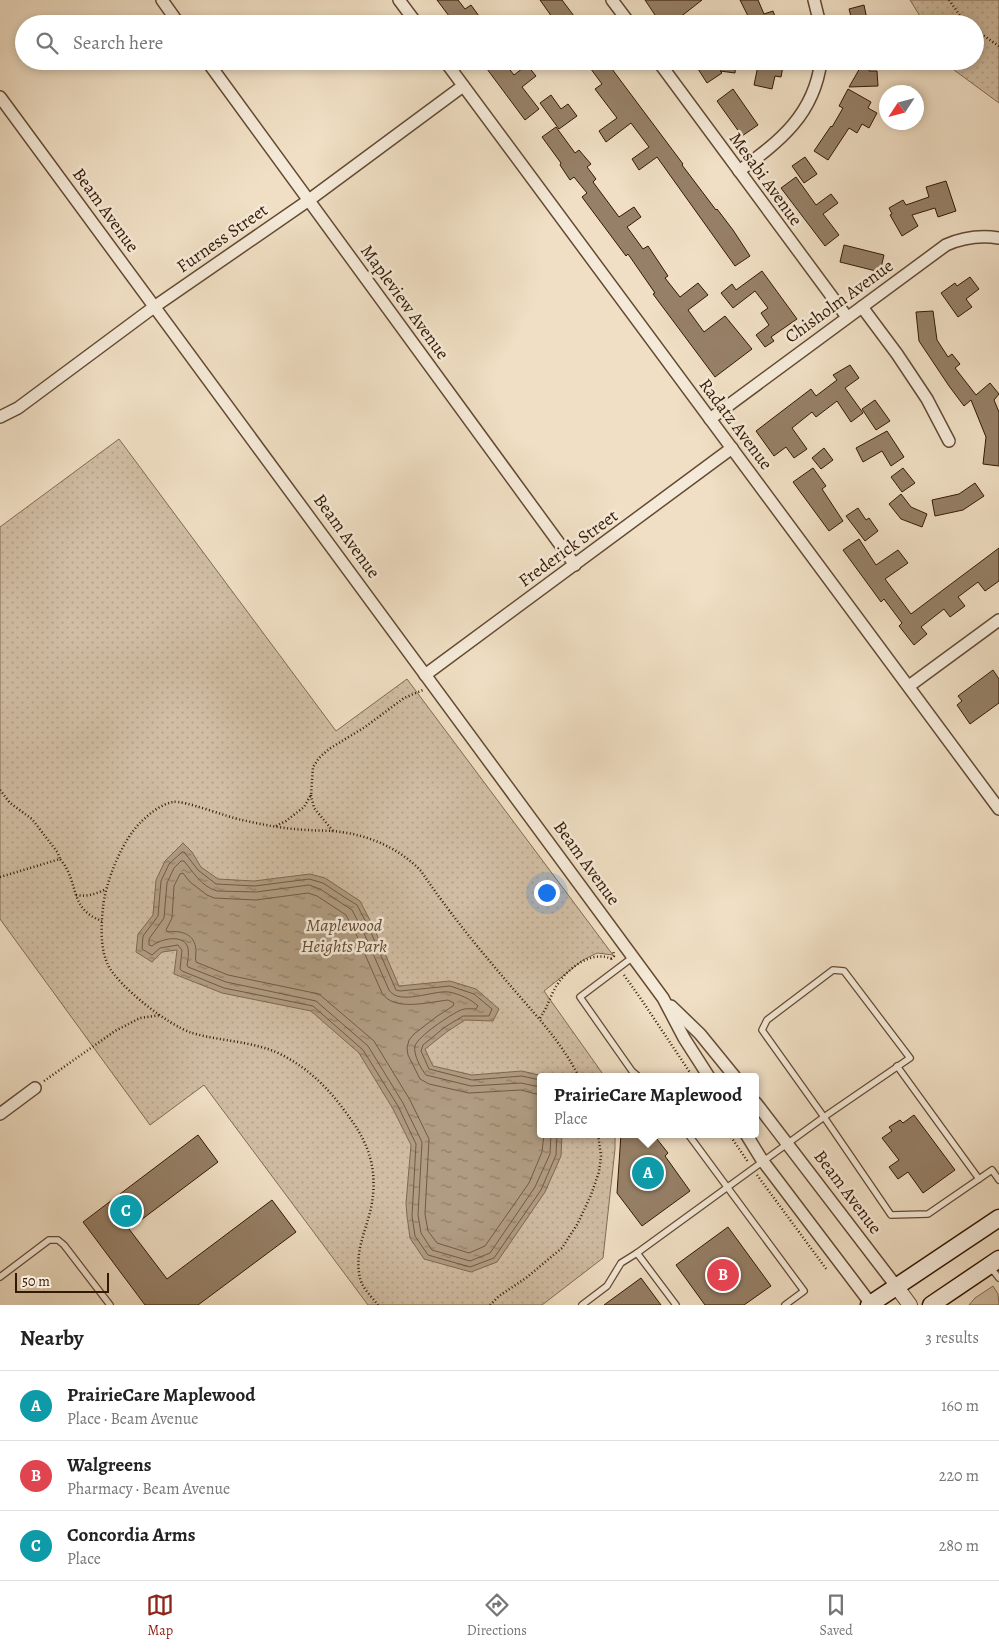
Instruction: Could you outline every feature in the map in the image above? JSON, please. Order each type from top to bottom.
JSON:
[{"type":"main road","points":[[871,1305],[896,1286],[999,1218]]},
{"type":"main road","points":[[931,1305],[996,1268]]},
{"type":"main road","points":[[955,1305],[996,1268]]},
{"type":"street","points":[[162,0],[173,15]]},
{"type":"street","points":[[399,0],[410,15]]},
{"type":"street","points":[[612,0],[623,15]]},
{"type":"street","points":[[814,0],[818,15]]},
{"type":"street","name":"Mapleview Avenue","points":[[214,70],[575,565]]},
{"type":"street","name":"Radatz Avenue","points":[[451,70],[999,809]]},
{"type":"street","name":"Mesabi Avenue","points":[[665,70],[847,317]]},
{"type":"street","points":[[739,171],[771,147],[797,122],[814,90],[819,70]]},
{"type":"street","name":"Furness Street","points":[[1,415],[18,408],[154,307],[309,200],[463,86]]},
{"type":"street","name":"Beam Avenue","points":[[0,98],[663,998],[706,1073]]},
{"type":"street","name":"Chisholm Avenue","points":[[710,419],[946,245],[973,237],[999,238]]},
{"type":"street","points":[[862,307],[927,399],[949,441]]},
{"type":"street","name":"Frederick Street","points":[[425,675],[732,448]]},
{"type":"street","points":[[909,686],[999,620]]},
{"type":"street","name":"Beam Avenue","points":[[663,998],[700,1034],[732,1073]]},
{"type":"street","points":[[0,1114],[36,1088]]},
{"type":"street","name":"Beam Avenue","points":[[759,1107],[910,1305]]},
{"type":"street","points":[[748,1138],[762,1160],[871,1305]]},
{"type":"lane","points":[[633,957],[580,996],[634,1073]]},
{"type":"lane","points":[[582,1305],[607,1286],[621,1263],[762,1160],[787,1144],[824,1117],[910,1058],[844,971],[833,970],[767,1020],[762,1030],[824,1117],[891,1215],[928,1214],[992,1170],[999,1180]]},
{"type":"lane","points":[[897,1066],[979,1179]]},
{"type":"lane","points":[[691,1138],[804,1291],[785,1305]]},
{"type":"lane","points":[[0,1276],[49,1240],[58,1240],[64,1245],[110,1305]]},
{"type":"lane","points":[[637,1252],[676,1305]]},
{"type":"path","points":[[949,0],[960,15]]},
{"type":"path","points":[[984,36],[999,46]]},
{"type":"path","points":[[333,831],[314,808],[312,795],[313,767],[319,758],[404,698],[434,686]]},
{"type":"path","points":[[0,790],[10,803],[32,819],[58,853],[68,871],[78,903],[87,913],[102,921]]},
{"type":"path","points":[[275,827],[304,807],[312,795]]},
{"type":"path","points":[[378,1305],[363,1285],[358,1263],[362,1233],[371,1208],[372,1167],[369,1150],[344,1110],[324,1085],[292,1060],[263,1048],[182,1029],[161,1015],[120,982],[113,974],[107,962],[103,946],[102,921],[104,897],[128,837],[139,824],[164,804],[175,801],[232,818],[275,827],[333,831],[361,836],[394,850],[412,862],[476,945],[540,1018],[568,1055],[577,1073]]},
{"type":"path","points":[[0,877],[60,859]]},
{"type":"path","points":[[76,895],[93,895],[107,888]]},
{"type":"path","points":[[540,1018],[562,978],[589,958],[603,955],[611,959],[642,999],[690,1073]]},
{"type":"path","points":[[36,1088],[115,1031],[140,1018],[161,1015]]},
{"type":"path","points":[[490,1305],[562,1248],[585,1209],[596,1180],[601,1156],[599,1138]]},
{"type":"path","points":[[732,1138],[827,1270]]},
{"type":"green space","points":[[910,0],[999,0],[999,103],[954,70],[984,70],[984,15],[919,15]]},
{"type":"green space","name":"Maplewood Heights Park","points":[[119,439],[336,731],[407,679],[613,955],[597,953],[583,960],[544,991],[602,1073],[537,1073],[537,1138],[615,1138],[615,1149],[603,1258],[542,1305],[368,1305],[204,1085],[150,1125],[0,919],[0,527]]},
{"type":"green space","points":[[993,1286],[998,1294],[999,1305],[969,1305],[975,1298]]},
{"type":"water","points":[[183,843],[192,852],[201,867],[218,879],[254,881],[310,874],[325,878],[360,901],[399,986],[450,981],[476,989],[499,1009],[493,1021],[465,1020],[425,1049],[433,1066],[472,1075],[522,1071],[537,1075],[537,1138],[562,1138],[561,1156],[545,1192],[497,1262],[471,1272],[424,1259],[410,1238],[407,1216],[406,1203],[411,1145],[393,1109],[359,1053],[311,1011],[222,993],[174,974],[177,950],[162,952],[152,962],[136,952],[138,934],[153,915],[156,880],[165,861]]},
{"type":"building","points":[[437,0],[458,0],[465,9],[471,5],[478,15],[448,15]]},
{"type":"building","points":[[540,0],[562,0],[573,15],[551,15]]},
{"type":"building","points":[[645,0],[702,0],[683,15],[655,15]]},
{"type":"building","points":[[740,0],[758,0],[764,14],[773,11],[775,15],[748,15]]},
{"type":"building","points":[[864,5],[866,15],[851,15],[849,9]]},
{"type":"building","points":[[488,70],[510,70],[514,75],[520,70],[531,70],[536,76],[522,87],[539,109],[525,120]]},
{"type":"building","points":[[592,70],[613,70],[682,165],[733,230],[750,256],[735,266],[657,157],[639,170],[632,159],[649,147],[631,123],[606,142],[599,131],[617,118],[595,89],[602,84]]},
{"type":"building","points":[[699,70],[735,70],[735,73],[720,71],[722,73],[707,83]]},
{"type":"building","points":[[757,70],[782,70],[781,77],[775,76],[772,89],[754,85]]},
{"type":"building","points":[[859,70],[877,71],[878,86],[849,87]]},
{"type":"building","points":[[733,89],[758,125],[742,136],[717,101]]},
{"type":"building","points":[[848,89],[871,102],[868,108],[877,113],[869,128],[862,124],[857,133],[849,128],[828,160],[814,151],[832,127],[843,108],[839,106]]},
{"type":"building","points":[[551,95],[561,109],[568,104],[577,116],[559,129],[540,103]]},
{"type":"building","points":[[556,127],[575,153],[579,150],[591,164],[587,167],[596,179],[593,182],[619,217],[634,207],[641,217],[627,227],[643,249],[648,246],[668,276],[665,278],[680,297],[698,283],[708,295],[688,310],[704,332],[725,316],[752,349],[715,377],[653,294],[655,293],[628,254],[626,256],[582,197],[587,193],[574,177],[570,180],[560,165],[561,163],[542,137]]},
{"type":"building","points":[[805,157],[817,174],[804,183],[792,166]]},
{"type":"building","points":[[796,177],[816,205],[831,194],[838,203],[823,214],[839,235],[825,246],[781,188]]},
{"type":"building","points":[[946,181],[956,211],[938,217],[935,208],[912,215],[918,226],[902,236],[890,215],[892,214],[889,208],[903,200],[906,205],[929,197],[926,187]]},
{"type":"building","points":[[844,245],[884,255],[880,272],[840,262]]},
{"type":"building","points":[[762,271],[797,319],[771,337],[774,341],[765,347],[756,335],[769,325],[761,313],[768,308],[755,291],[733,308],[721,293],[732,284],[736,290]]},
{"type":"building","points":[[970,277],[979,289],[966,299],[972,307],[958,317],[941,293],[955,283],[957,286]]},
{"type":"building","points":[[933,311],[937,340],[948,357],[952,354],[960,364],[955,368],[976,395],[990,383],[999,394],[994,400],[999,412],[999,466],[983,464],[986,437],[971,400],[964,406],[919,341],[916,312]]},
{"type":"building","points":[[850,365],[859,378],[845,388],[863,413],[851,422],[837,401],[816,417],[812,412],[792,428],[807,449],[794,458],[786,447],[774,456],[756,431],[811,389],[816,396],[837,380],[833,375]]},
{"type":"building","points":[[875,400],[890,421],[876,430],[862,409]]},
{"type":"building","points":[[887,431],[904,457],[891,466],[882,451],[863,462],[856,448]]},
{"type":"building","points":[[824,448],[833,460],[821,469],[812,458]]},
{"type":"building","points":[[813,468],[826,486],[822,489],[843,521],[829,531],[793,482]]},
{"type":"building","points":[[903,468],[915,483],[902,492],[891,477]]},
{"type":"building","points":[[975,483],[984,496],[963,510],[935,516],[932,500],[959,494]]},
{"type":"building","points":[[901,494],[911,507],[927,514],[922,527],[901,519],[889,504]]},
{"type":"building","points":[[858,508],[866,520],[869,518],[878,531],[865,541],[846,516]]},
{"type":"building","points":[[859,539],[876,565],[898,550],[908,563],[885,579],[911,614],[999,548],[999,581],[985,591],[978,582],[958,597],[965,606],[950,617],[944,609],[921,627],[927,634],[914,645],[899,626],[902,623],[884,599],[881,602],[843,550]]},
{"type":"building","points":[[993,670],[999,679],[999,703],[970,724],[957,705],[962,701],[958,696]]},
{"type":"building","points":[[914,1115],[955,1170],[923,1193],[908,1172],[898,1179],[889,1167],[899,1160],[882,1138],[892,1131],[889,1127],[900,1120],[903,1123]]},
{"type":"building","points":[[198,1135],[218,1162],[129,1229],[167,1279],[272,1200],[296,1232],[198,1305],[145,1305],[83,1222]]},
{"type":"building","points":[[621,1138],[656,1138],[668,1153],[665,1156],[690,1191],[642,1226],[617,1193]]},
{"type":"building","points":[[728,1227],[771,1286],[744,1305],[705,1305],[676,1265]]},
{"type":"building","points":[[641,1278],[661,1305],[604,1305]]},
{"type":"place","name":"PrairieCare Maplewood","points":[[648,1173]]},
{"type":"place","name":"Concordia Arms","points":[[126,1211]]},
{"type":"place","name":"Walgreens","points":[[723,1275]]}]
